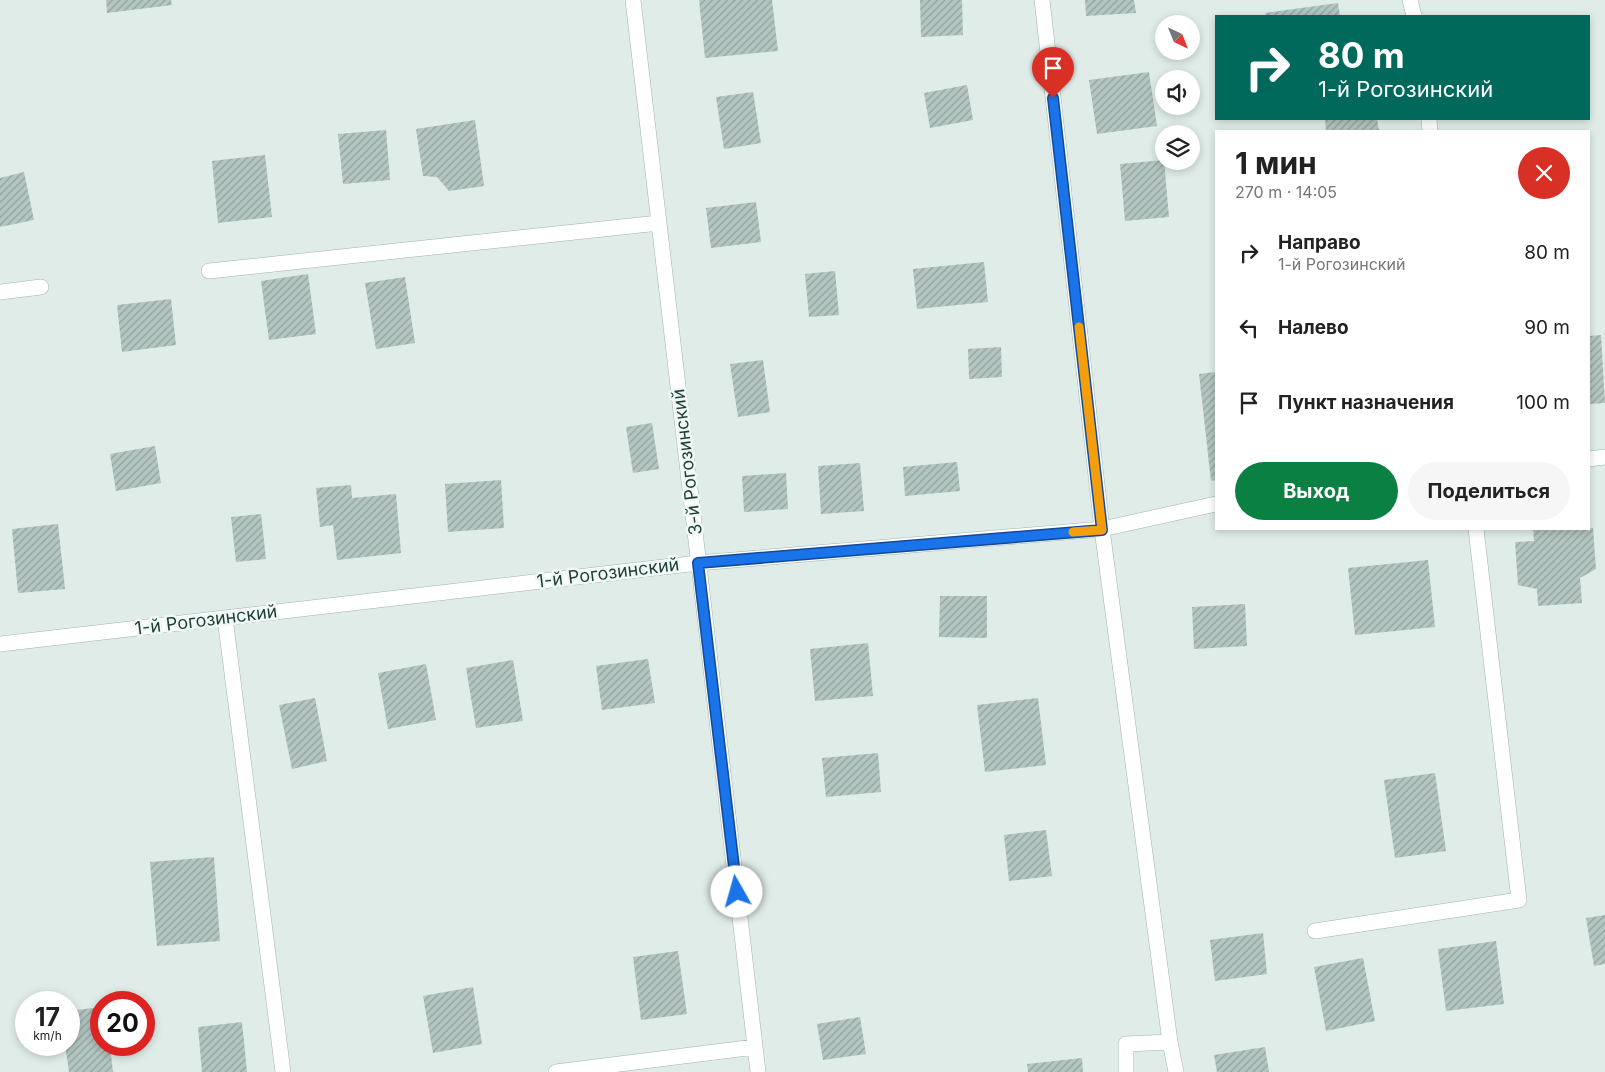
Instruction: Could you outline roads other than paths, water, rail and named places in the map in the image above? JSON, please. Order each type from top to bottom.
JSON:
[{"type":"street","name":"3-й Рогозинский","points":[[633,0],[758,1072]]},
{"type":"street","points":[[1042,0],[1102,530],[1170,1042],[1176,1071]]},
{"type":"street","points":[[1410,0],[1414,15]]},
{"type":"street","points":[[209,271],[659,223]]},
{"type":"street","points":[[0,292],[41,287]]},
{"type":"street","points":[[1590,458],[1605,457]]},
{"type":"street","name":"1-й Рогозинский","points":[[0,644],[698,563],[1102,530],[1215,504]]},
{"type":"street","points":[[1315,931],[1519,900],[1476,530]]},
{"type":"street","points":[[225,618],[283,1072]]},
{"type":"street","points":[[1126,1072],[1126,1044],[1170,1042]]},
{"type":"street","points":[[556,1072],[754,1047]]}]
